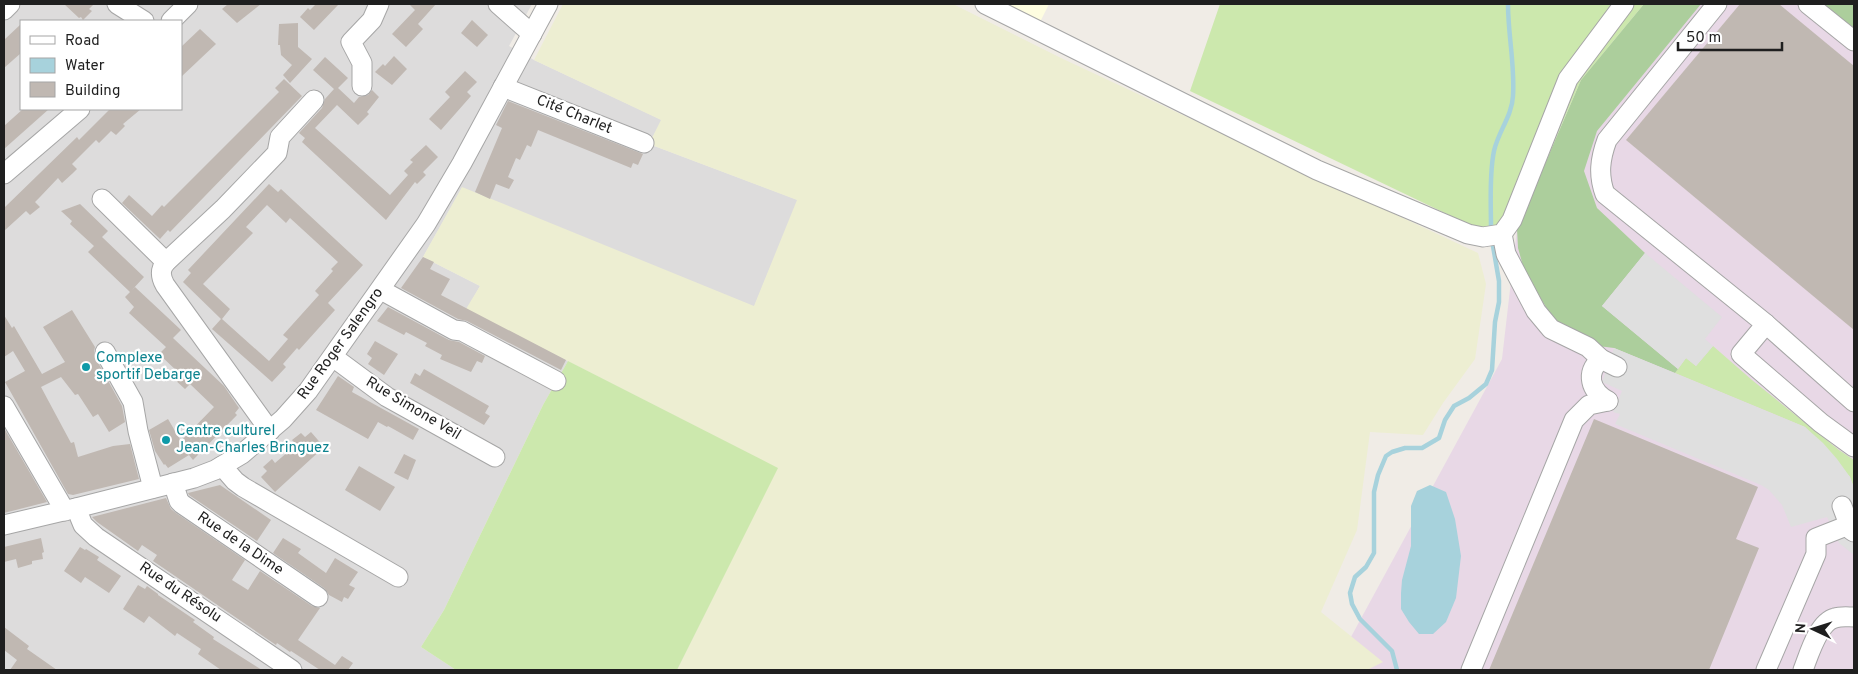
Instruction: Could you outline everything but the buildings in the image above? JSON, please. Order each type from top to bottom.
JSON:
[{"type":"street","points":[[4,10],[10,4]]},
{"type":"street","points":[[117,4],[142,20]]},
{"type":"street","points":[[172,20],[188,4]]},
{"type":"street","points":[[362,86],[362,63],[351,42],[374,16],[378,4]]},
{"type":"street","points":[[498,4],[532,34]]},
{"type":"street","name":"Rue Roger Salengro","points":[[4,526],[200,476],[242,454],[270,431],[302,400],[426,224],[548,4]]},
{"type":"street","points":[[985,4],[1316,170],[1468,234],[1494,236],[1512,220],[1568,79],[1624,4]]},
{"type":"street","points":[[1717,4],[1607,140],[1602,156],[1600,180],[1605,194],[1766,324],[1854,402]]},
{"type":"street","points":[[1808,4],[1854,42]]},
{"type":"street","name":"Cité Charlet","points":[[503,87],[644,143]]},
{"type":"street","points":[[270,431],[165,284],[161,272],[166,262],[224,209],[276,153],[280,137],[314,100]]},
{"type":"street","points":[[4,174],[79,110]]},
{"type":"street","points":[[102,199],[166,262]]},
{"type":"street","points":[[1471,670],[1574,420],[1589,404],[1608,401],[1598,396],[1591,381],[1595,365],[1609,363],[1588,347],[1551,329],[1536,311],[1506,254],[1494,236]]},
{"type":"street","points":[[381,290],[454,330],[462,331],[556,381]]},
{"type":"street","points":[[1766,324],[1741,354],[1820,423],[1854,448]]},
{"type":"street","points":[[105,352],[133,402],[138,431],[153,488]]},
{"type":"street","name":"Rue Simone Veil","points":[[333,356],[387,397],[494,457]]},
{"type":"street","name":"Rue du Résolu","points":[[4,406],[70,510],[82,525],[96,537],[292,670]]},
{"type":"street","points":[[222,466],[244,487],[398,577]]},
{"type":"street","name":"Rue de la Dime","points":[[173,483],[179,501],[182,504],[318,597]]},
{"type":"street","points":[[1766,670],[1816,554],[1816,538],[1853,527],[1842,506]]},
{"type":"street","points":[[1803,670],[1822,626],[1836,617],[1854,618]]},
{"type":"shaded area","points":[[4,4],[532,4],[509,46],[534,60],[662,120],[649,144],[798,200],[754,307],[462,188],[423,257],[480,286],[467,309],[568,361],[543,405],[444,610],[421,647],[456,670],[4,670]]},
{"type":"shaded area","points":[[563,4],[953,4],[1061,58],[1478,253],[1486,284],[1475,359],[1443,403],[1423,435],[1370,432],[1357,530],[1321,612],[1383,662],[1367,670],[677,670],[777,468],[466,309],[480,286],[423,257],[462,187],[754,306],[797,200],[649,144],[661,120],[534,60]]},
{"type":"shaded area","points":[[1004,4],[1049,4],[1040,22]]},
{"type":"shaded area","points":[[1644,4],[1854,4],[1854,670],[1333,670],[1502,359],[1517,229]]},
{"type":"shaded area","points":[[1645,253],[1722,317],[1705,339],[1713,346],[1696,366],[1686,358],[1678,369],[1602,306]]},
{"type":"shaded area","points":[[1614,348],[1805,427],[1823,443],[1850,477],[1854,488],[1854,555],[1839,543],[1827,517],[1791,527],[1782,505],[1769,490],[1761,485],[1615,424],[1620,414],[1613,412],[1622,391],[1602,382]]},
{"type":"green space","points":[[1220,4],[1644,4],[1581,80],[1517,228],[1476,228],[1190,91]]},
{"type":"green space","points":[[1644,4],[1701,4],[1597,131],[1584,171],[1597,208],[1645,253],[1602,306],[1678,369],[1675,373],[1614,348],[1598,346],[1557,325],[1525,273],[1518,248],[1517,229],[1581,80]]},
{"type":"green space","points":[[1822,4],[1854,4],[1854,28]]},
{"type":"green space","points":[[1713,346],[1752,380],[1854,460],[1854,488],[1850,477],[1805,427],[1675,373],[1686,358],[1696,366]]},
{"type":"green space","points":[[568,361],[778,468],[677,670],[456,670],[421,647],[444,610],[543,405]]},
{"type":"water","points":[[1430,485],[1446,492],[1455,519],[1461,556],[1456,598],[1446,622],[1433,634],[1419,634],[1401,609],[1401,593],[1402,580],[1411,546],[1411,506],[1417,491]]},
{"type":"waterway","points":[[1491,228],[1492,160],[1496,144],[1510,110],[1513,96],[1508,4]]},
{"type":"waterway","points":[[1397,670],[1392,651],[1360,619],[1352,604],[1350,593],[1355,577],[1366,567],[1374,553],[1374,492],[1378,475],[1386,456],[1405,448],[1422,448],[1439,438],[1445,420],[1454,406],[1469,398],[1486,384],[1492,370],[1495,322],[1499,302],[1499,281],[1493,246]]},
{"type":"place","name":"Complexe sportif Debarge","points":[[86,367]]},
{"type":"place","name":"Centre culturel Jean-Charles Bringuez","points":[[166,440]]}]
